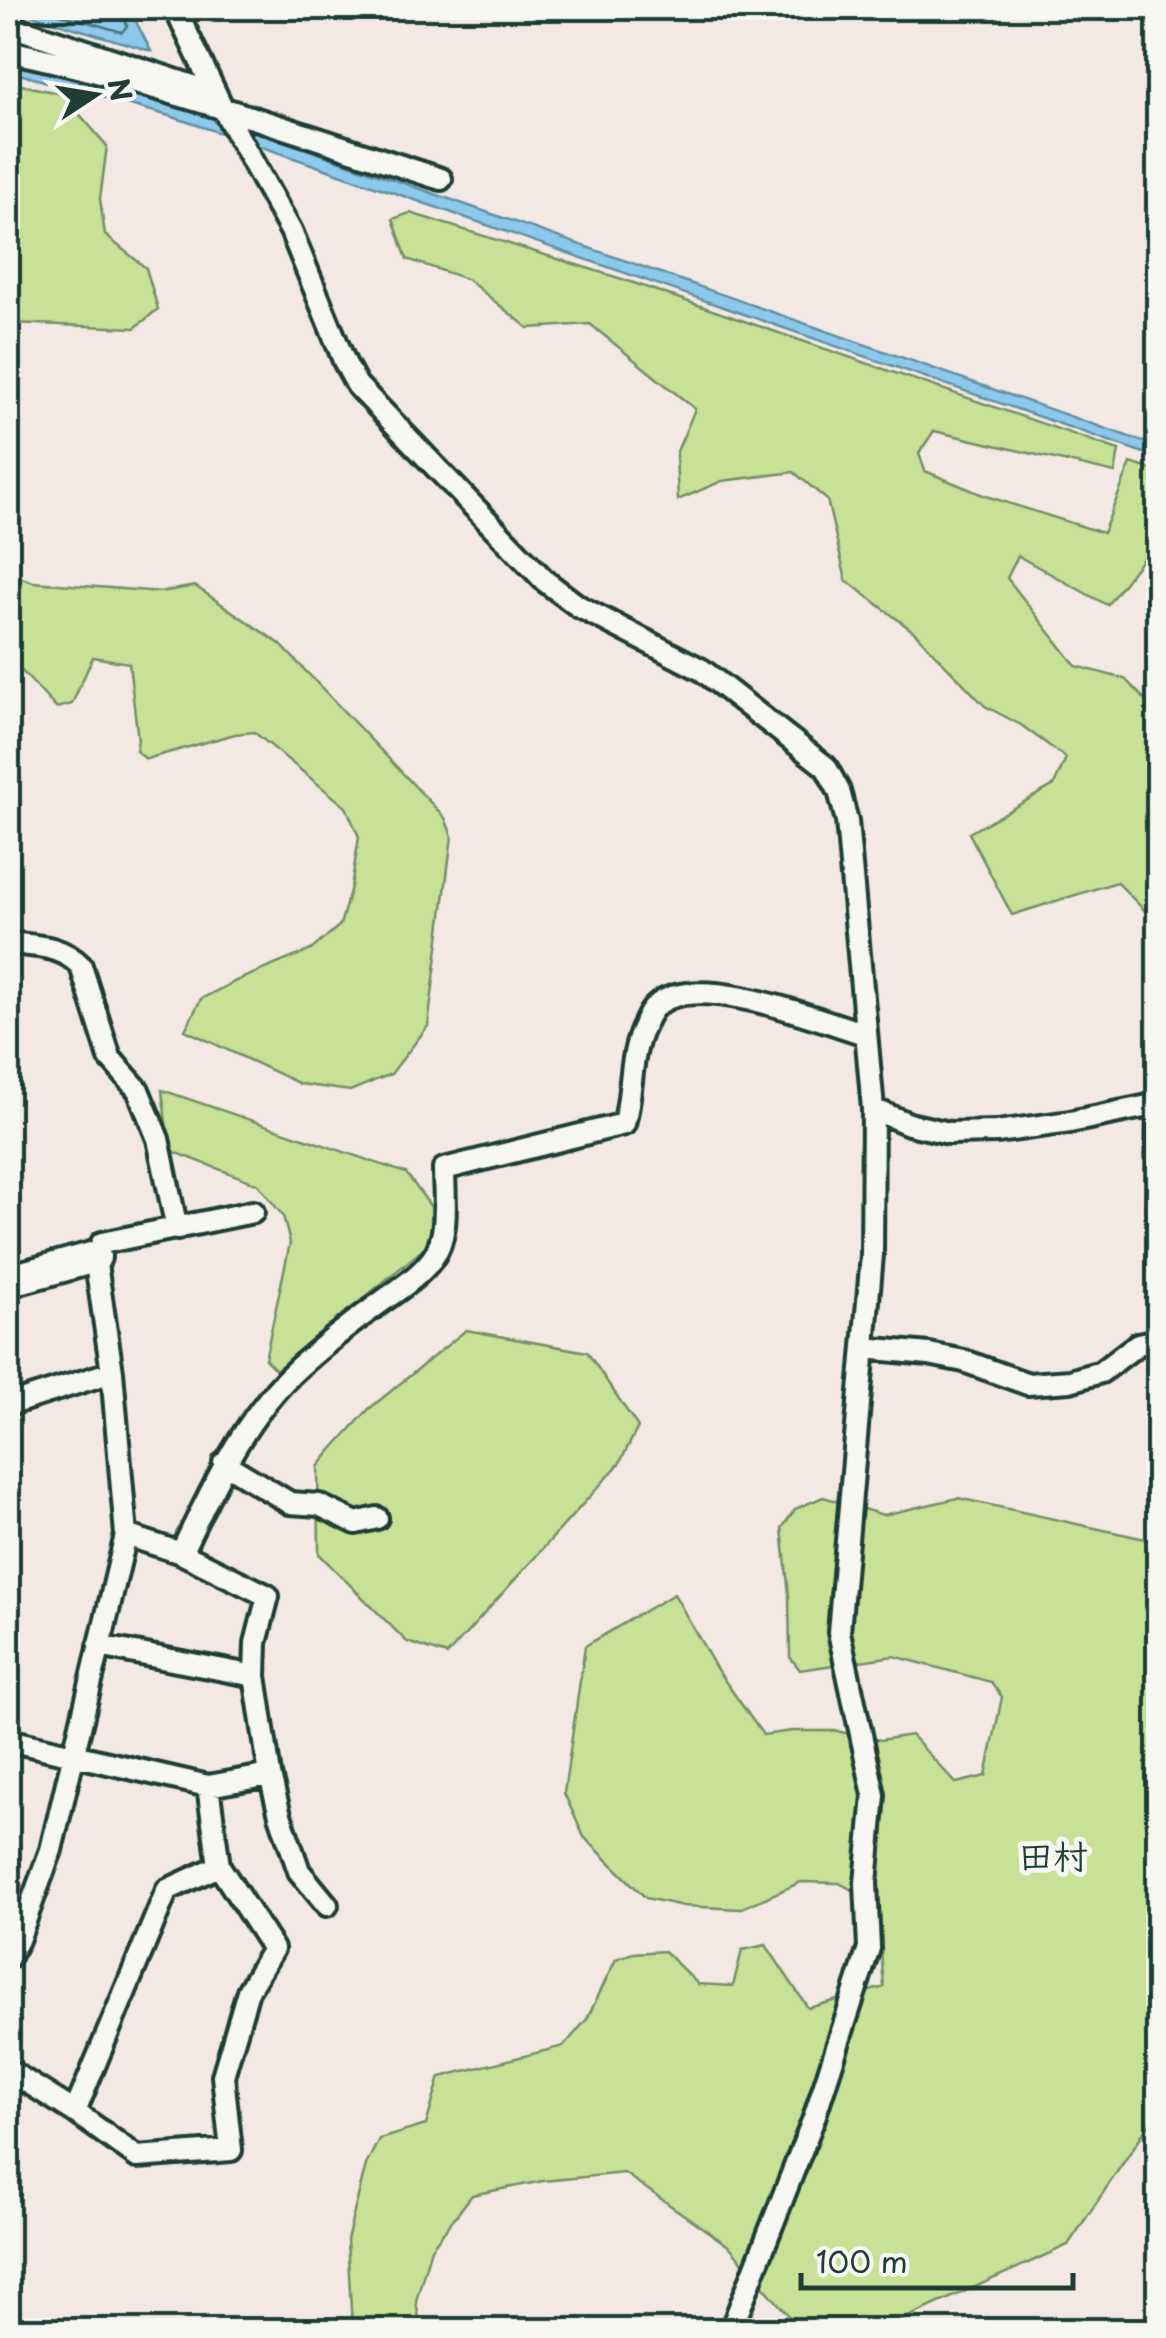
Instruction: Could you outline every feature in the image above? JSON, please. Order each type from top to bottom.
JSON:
[{"type":"street","points":[[175,8],[223,108],[291,231],[357,384],[545,581],[578,606],[702,670],[826,767],[839,791],[847,821],[873,1109],[872,1255],[839,1632],[874,1794],[866,1884],[869,1948],[814,2118],[731,2330]]},
{"type":"street","points":[[8,25],[223,108]]},
{"type":"street","points":[[8,50],[223,108],[441,179]]},
{"type":"street","points":[[8,943],[57,949],[71,955],[81,966],[110,1058],[138,1090],[158,1140],[177,1228]]},
{"type":"street","points":[[181,1553],[224,1464],[296,1369],[434,1258],[442,1240],[444,1169],[624,1124],[634,1054],[654,1007],[674,996],[701,992],[734,995],[865,1034]]},
{"type":"street","points":[[873,1109],[949,1134],[1015,1130],[1158,1104],[1158,1223]]},
{"type":"street","points":[[8,1958],[51,1850],[126,1535],[112,1372],[95,1257],[102,1244],[254,1212]]},
{"type":"street","points":[[8,1281],[95,1257]]},
{"type":"street","points":[[864,1348],[964,1361],[1028,1384],[1070,1381],[1101,1372],[1138,1344],[1158,1340]]},
{"type":"street","points":[[8,1405],[112,1372]]},
{"type":"street","points":[[224,1464],[290,1503],[319,1505],[356,1523],[378,1518]]},
{"type":"street","points":[[126,1535],[181,1553],[268,1596],[256,1643],[255,1676],[270,1775],[299,1871],[327,1905]]},
{"type":"street","points":[[99,1646],[255,1676]]},
{"type":"street","points":[[8,1740],[208,1786],[270,1775]]},
{"type":"street","points":[[8,2070],[137,2156],[232,2150],[222,2076],[248,1991],[273,1949],[219,1866],[208,1786]]},
{"type":"street","points":[[75,2112],[167,1890],[219,1866]]},
{"type":"green space","points":[[8,82],[62,94],[107,146],[100,199],[105,235],[146,268],[158,309],[135,328],[8,320]]},
{"type":"green space","points":[[410,213],[622,279],[1119,450],[1115,473],[934,431],[919,453],[925,471],[983,495],[1103,533],[1131,463],[1158,472],[1155,543],[1107,605],[1018,556],[1007,578],[1076,666],[1125,679],[1158,713],[1158,908],[1146,912],[1117,882],[1012,915],[969,833],[1054,785],[1066,758],[1021,725],[985,706],[914,632],[846,580],[827,500],[794,472],[722,481],[678,500],[676,454],[695,409],[590,324],[528,328],[467,279],[407,259],[393,219]]},
{"type":"green space","points":[[8,573],[33,582],[161,592],[195,586],[280,644],[445,818],[452,836],[428,1026],[391,1074],[350,1091],[300,1084],[185,1030],[201,999],[311,950],[340,925],[359,837],[346,807],[254,732],[146,759],[136,751],[129,663],[93,657],[72,704],[56,708],[8,656]]},
{"type":"green space","points":[[162,1090],[406,1173],[431,1207],[431,1243],[276,1370],[265,1359],[290,1243],[283,1216],[258,1184],[169,1147]]},
{"type":"green space","points":[[466,1330],[587,1352],[638,1427],[619,1464],[447,1655],[407,1642],[319,1554],[318,1467],[369,1409]]},
{"type":"green space","points":[[823,1497],[883,1515],[958,1498],[1145,1539],[1158,1553],[1158,2111],[1068,2245],[874,2330],[801,2330],[730,2247],[624,2173],[543,2181],[472,2195],[431,2248],[416,2301],[421,2330],[350,2330],[347,2240],[366,2165],[379,2139],[426,2125],[440,2077],[564,2046],[587,2019],[616,1959],[633,1953],[664,1951],[698,1984],[733,1986],[742,1950],[766,1945],[808,2008],[884,1987],[877,1903],[839,1883],[801,1882],[740,1909],[683,1906],[646,1898],[584,1837],[564,1793],[585,1646],[674,1594],[716,1668],[763,1735],[836,1731],[880,1740],[911,1735],[956,1783],[986,1776],[1002,1697],[991,1682],[894,1656],[800,1670],[790,1657],[782,1528],[795,1509]]},
{"type":"water","points":[[8,8],[129,8],[151,51]]},
{"type":"water","points":[[8,58],[176,105],[272,137],[1158,447],[1158,458],[173,117],[8,71]]},
{"type":"district","name":"田村","points":[[1053,1854]]}]
